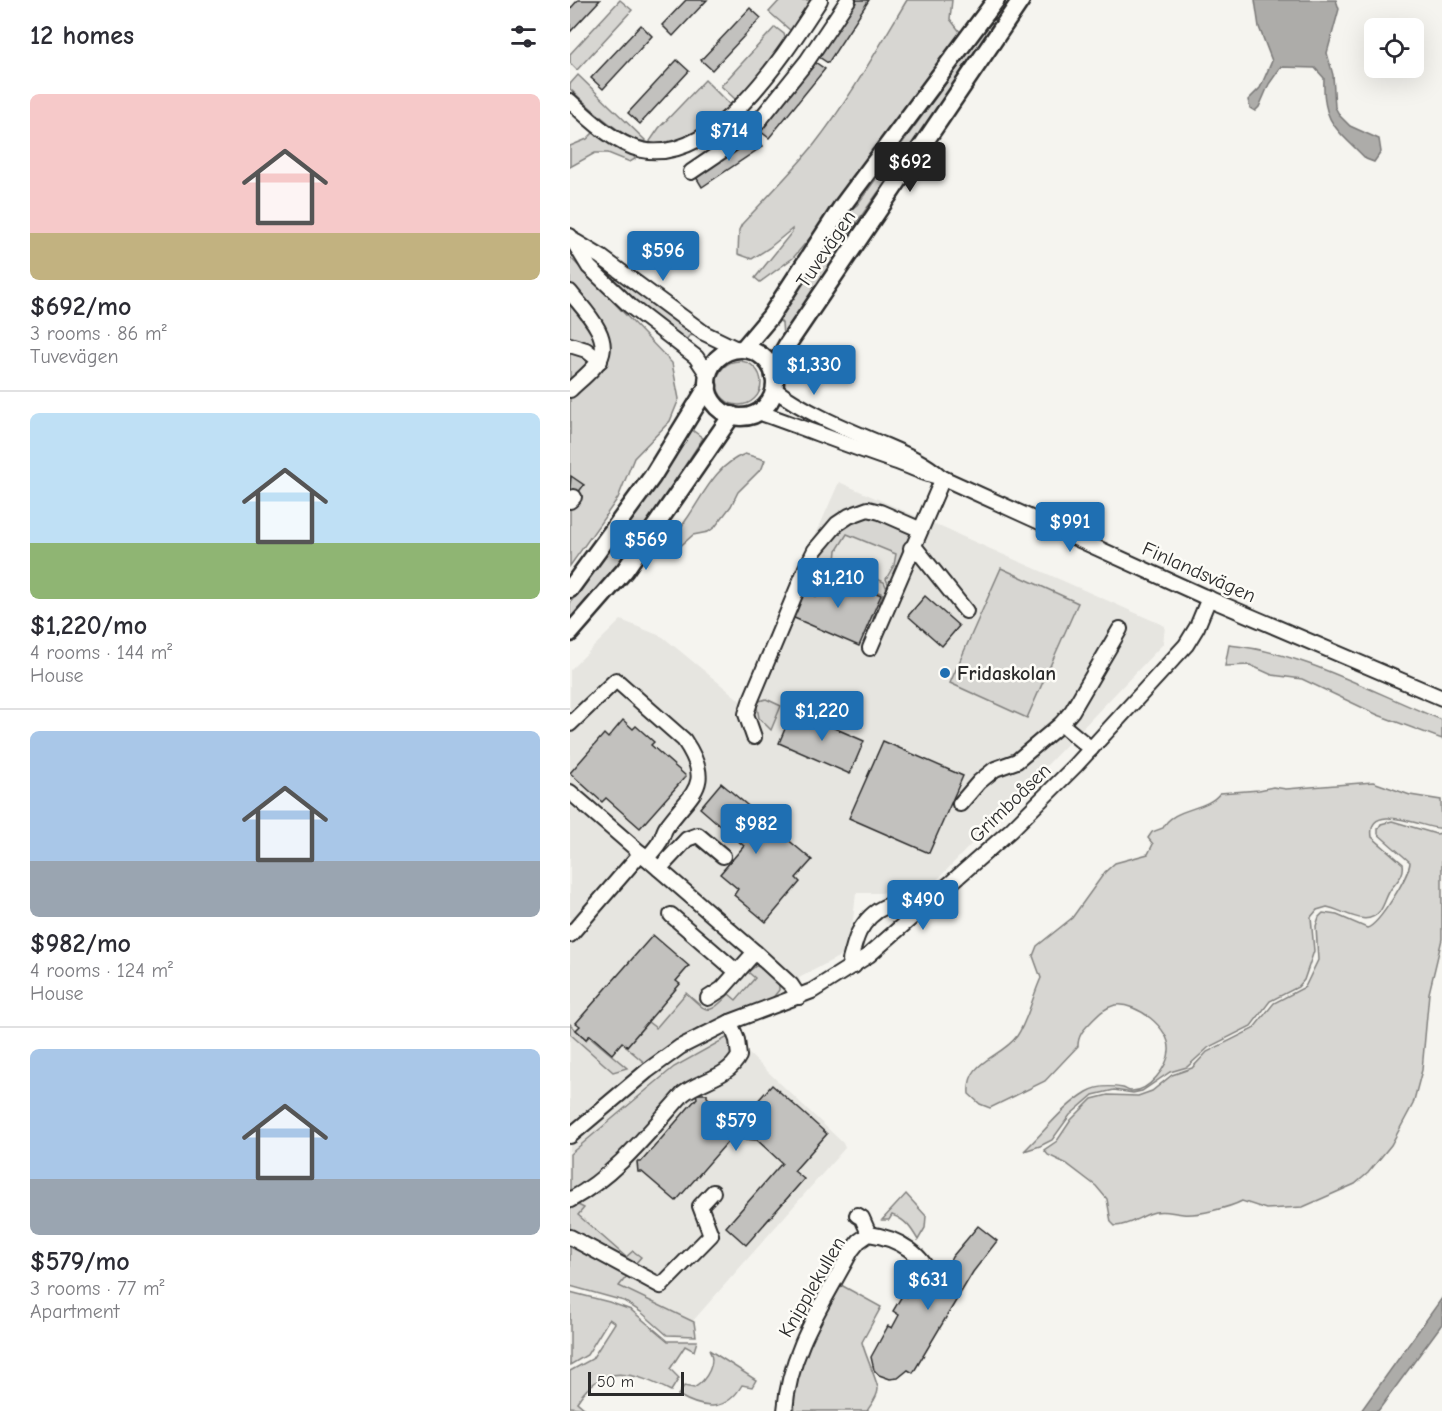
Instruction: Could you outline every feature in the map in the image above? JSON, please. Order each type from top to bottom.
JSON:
[{"type":"main road","name":"Tuvevägen","points":[[570,589],[652,477],[719,358],[740,349],[770,317],[843,205],[996,0]]},
{"type":"main road","name":"Tuvevägen","points":[[758,412],[768,404],[778,361],[787,345],[1021,0]]},
{"type":"main road","points":[[740,349],[755,352],[766,360],[774,383]]},
{"type":"main road","points":[[708,380],[715,404],[732,415],[748,416],[758,412]]},
{"type":"main road","points":[[570,633],[625,570],[732,415]]},
{"type":"street","points":[[570,101],[609,133],[643,150],[666,150],[693,141],[721,124],[732,114],[788,47],[820,0]]},
{"type":"street","points":[[691,172],[750,132],[807,61],[848,0]]},
{"type":"street","points":[[788,47],[807,61]]},
{"type":"street","points":[[732,114],[750,132]]},
{"type":"street","points":[[571,240],[602,257],[704,333],[740,349]]},
{"type":"street","points":[[571,240],[589,267],[630,306],[696,357],[708,380]]},
{"type":"street","points":[[570,292],[599,331],[603,351],[600,361],[570,390]]},
{"type":"street","points":[[570,345],[594,354],[600,361]]},
{"type":"street","name":"Finlandsvägen","points":[[774,383],[818,415],[926,464],[943,478]]},
{"type":"street","name":"Finlandsvägen","points":[[758,412],[875,456],[895,461],[922,474],[943,478],[1209,598],[1442,698]]},
{"type":"street","points":[[870,648],[919,529],[943,478]]},
{"type":"street","points":[[753,737],[746,714],[750,702],[806,568],[826,536],[849,516],[868,509],[919,529]]},
{"type":"street","points":[[911,548],[918,551],[966,611]]},
{"type":"street","name":"Grimboåsen","points":[[570,1136],[680,1047],[730,1022],[798,998],[854,966],[918,914],[1011,830],[1091,749],[1186,645],[1197,627],[1209,598]]},
{"type":"street","points":[[960,804],[994,769],[1017,761],[1061,724],[1072,711],[1120,629]]},
{"type":"street","points":[[570,724],[616,680],[684,740],[696,765],[699,783],[696,792],[665,828],[660,842],[644,855],[570,935]]},
{"type":"street","points":[[1061,724],[1091,749]]},
{"type":"street","points":[[570,792],[755,952],[791,985],[798,998]]},
{"type":"street","points":[[659,869],[687,839],[698,835],[723,856]]},
{"type":"street","points":[[854,966],[850,960],[858,933],[875,912],[886,905],[905,904],[918,914]]},
{"type":"street","points":[[671,915],[738,972]]},
{"type":"street","points":[[708,998],[718,992],[755,952]]},
{"type":"street","points":[[570,1200],[612,1171],[682,1094],[729,1070],[739,1056],[737,1040],[730,1022]]},
{"type":"street","points":[[570,1237],[661,1286],[711,1234],[700,1206],[713,1192]]},
{"type":"street","points":[[857,1215],[864,1222],[869,1234]]},
{"type":"street","name":"Knipplekullen","points":[[785,1411],[787,1384],[797,1352],[851,1251],[859,1241],[869,1234],[886,1237],[908,1248],[929,1269],[933,1283]]},
{"type":"shaded area","points":[[620,0],[632,10],[577,70],[570,63],[570,54]]},
{"type":"shaded area","points":[[780,0],[813,0],[794,28],[790,30],[769,12]]},
{"type":"shaded area","points":[[907,0],[952,0],[950,19],[961,33],[825,220],[793,258],[760,282],[755,278],[792,232],[792,229],[752,259],[738,254],[739,230],[742,224],[796,166],[826,129]]},
{"type":"shaded area","points":[[1255,0],[1336,0],[1339,9],[1327,53],[1333,75],[1335,107],[1350,126],[1379,139],[1381,152],[1374,162],[1366,159],[1333,124],[1326,106],[1324,78],[1315,68],[1281,67],[1269,84],[1259,107],[1255,111],[1250,108],[1248,100],[1260,88],[1272,61],[1259,27]]},
{"type":"shaded area","points":[[990,23],[993,24],[935,112],[845,239],[847,241],[787,335],[783,337],[782,323],[775,316],[837,220],[857,205]]},
{"type":"shaded area","points":[[775,27],[784,34],[786,40],[755,82],[735,99],[721,86]]},
{"type":"shaded area","points":[[578,75],[646,141],[628,136],[617,129],[570,89],[570,84]]},
{"type":"shaded area","points":[[705,80],[731,106],[713,122],[685,138],[651,144],[650,141],[659,128]]},
{"type":"shaded area","points":[[595,131],[633,154],[635,159],[630,162],[608,153],[595,153],[570,167],[570,146],[587,139]]},
{"type":"shaded area","points":[[570,257],[672,363],[679,399],[670,421],[634,458],[618,498],[570,566]]},
{"type":"shaded area","points":[[592,258],[696,335],[689,336],[686,340],[644,308]]},
{"type":"shaded area","points":[[739,361],[754,368],[761,383],[754,398],[739,405],[724,398],[717,383],[724,368]]},
{"type":"shaded area","points":[[688,427],[703,438],[628,553],[570,622],[570,603],[675,458]]},
{"type":"shaded area","points":[[745,454],[765,460],[762,468],[738,492],[731,506],[715,527],[708,532],[693,535],[676,550],[668,548],[673,537],[718,473]]},
{"type":"shaded area","points":[[839,482],[1165,626],[1163,644],[936,881],[881,893],[856,893],[853,920],[842,955],[799,978],[809,1003],[739,1027],[746,1051],[843,1143],[845,1148],[692,1322],[618,1286],[626,1275],[570,1245],[570,670],[621,620],[663,637],[742,702]]},
{"type":"shaded area","points":[[871,515],[910,532],[912,536],[889,586],[886,579],[894,565],[896,554],[847,534],[837,550],[836,561],[884,582],[888,591],[873,619],[883,594],[826,570],[819,586],[818,582],[824,567],[816,562],[826,546],[851,520]]},
{"type":"shaded area","points":[[1001,568],[1078,603],[1027,718],[950,683]]},
{"type":"shaded area","points":[[1229,645],[1257,649],[1311,665],[1442,720],[1442,739],[1378,715],[1302,679],[1272,675],[1250,665],[1225,666]]},
{"type":"shaded area","points":[[766,699],[781,706],[771,730],[759,718],[756,702]]},
{"type":"shaded area","points":[[1373,782],[1410,795],[1441,800],[1442,828],[1389,818],[1379,820],[1373,826],[1372,837],[1403,864],[1402,875],[1389,892],[1382,908],[1374,916],[1368,918],[1355,917],[1327,907],[1317,910],[1311,917],[1314,951],[1304,980],[1298,987],[1270,1001],[1251,1026],[1209,1047],[1187,1067],[1170,1072],[1142,1091],[1133,1093],[1114,1090],[1093,1095],[1070,1115],[1052,1140],[1024,1151],[1062,1112],[1087,1092],[1109,1087],[1130,1091],[1138,1090],[1151,1083],[1165,1064],[1169,1051],[1164,1034],[1151,1018],[1123,1005],[1111,1006],[1101,1012],[1085,1028],[1078,1046],[1045,1081],[990,1108],[980,1104],[969,1094],[973,1074],[978,1067],[1010,1044],[1024,1023],[1041,978],[1033,956],[1037,946],[1072,918],[1105,872],[1115,863],[1148,854],[1153,844],[1148,838],[1152,832],[1163,828],[1174,816],[1207,803],[1220,793],[1273,787],[1286,789]]},
{"type":"shaded area","points":[[1392,821],[1436,834],[1442,833],[1442,939],[1429,993],[1422,1070],[1413,1104],[1391,1145],[1368,1173],[1355,1184],[1303,1207],[1266,1209],[1242,1201],[1196,1214],[1155,1212],[1115,1226],[1111,1222],[1107,1199],[1096,1186],[1067,1164],[1048,1155],[1044,1150],[1057,1141],[1071,1120],[1092,1099],[1108,1095],[1138,1096],[1152,1091],[1172,1075],[1192,1068],[1207,1052],[1253,1029],[1274,1003],[1305,987],[1318,960],[1316,926],[1323,913],[1337,915],[1367,928],[1372,925],[1393,898],[1409,868],[1410,862],[1378,834],[1381,824]]},
{"type":"shaded area","points":[[756,966],[763,968],[779,983],[779,990],[771,1000],[699,1028],[645,1063],[626,1047],[648,1022],[656,1028],[686,993],[707,1009],[716,1006],[729,994],[736,1000],[755,978],[748,972]]},
{"type":"shaded area","points":[[570,1024],[586,1040],[589,1036],[627,1068],[613,1072],[570,1034]]},
{"type":"shaded area","points":[[726,1038],[730,1039],[734,1053],[723,1068],[683,1086],[618,1158],[570,1194],[570,1154],[674,1067]]},
{"type":"shaded area","points":[[906,1194],[926,1216],[925,1228],[918,1240],[901,1219],[892,1215],[889,1220],[882,1220]]},
{"type":"shaded area","points":[[578,1205],[584,1208],[578,1215],[626,1257],[633,1251],[641,1257],[634,1265],[570,1231],[570,1209]]},
{"type":"shaded area","points":[[570,1245],[627,1276],[619,1286],[694,1322],[696,1336],[667,1335],[641,1312],[624,1301],[570,1286]]},
{"type":"shaded area","points":[[841,1285],[881,1307],[862,1342],[878,1389],[877,1395],[867,1411],[795,1411],[793,1392],[801,1358]]},
{"type":"shaded area","points":[[570,1292],[631,1310],[668,1341],[697,1341],[694,1351],[685,1346],[670,1369],[679,1378],[671,1391],[645,1379],[621,1374],[598,1380],[587,1389],[577,1402],[585,1409],[570,1407],[570,1371],[592,1359],[615,1323],[609,1319],[587,1355],[570,1365]]},
{"type":"shaded area","points":[[1442,1298],[1442,1324],[1378,1411],[1361,1411]]},
{"type":"shaded area","points":[[709,1350],[756,1380],[752,1387],[742,1385],[729,1400],[714,1406],[697,1404],[678,1395],[684,1386],[694,1388],[707,1376],[712,1360]]},
{"type":"building","points":[[578,0],[600,0],[570,32],[570,9]]},
{"type":"building","points":[[686,0],[707,0],[673,36],[662,25]]},
{"type":"building","points":[[856,0],[869,0],[828,63],[819,57]]},
{"type":"building","points":[[750,8],[761,18],[712,70],[701,60]]},
{"type":"building","points":[[641,25],[652,36],[603,89],[591,78]]},
{"type":"building","points":[[677,60],[689,71],[640,124],[628,113]]},
{"type":"building","points":[[815,62],[825,69],[769,138],[760,131]]},
{"type":"building","points":[[757,137],[763,146],[702,187],[696,177]]},
{"type":"building","points":[[571,476],[584,485],[577,494],[570,489]]},
{"type":"building","points":[[826,572],[881,595],[859,646],[792,617],[803,590],[816,596]]},
{"type":"building","points":[[925,596],[959,626],[942,646],[908,616]]},
{"type":"building","points":[[793,710],[864,741],[850,774],[779,743]]},
{"type":"building","points":[[623,720],[633,729],[636,726],[654,742],[651,745],[686,776],[640,828],[606,798],[602,802],[570,773],[604,734],[608,738]]},
{"type":"building","points":[[883,741],[963,776],[929,853],[849,818]]},
{"type":"building","points":[[721,783],[812,860],[796,878],[800,882],[766,922],[734,895],[738,889],[720,874],[744,846],[700,808]]},
{"type":"building","points":[[653,935],[689,966],[676,981],[680,984],[627,1046],[622,1042],[612,1054],[590,1035],[586,1039],[576,1030],[580,1026],[576,1023]]},
{"type":"building","points":[[772,1085],[827,1134],[794,1171],[804,1179],[746,1245],[726,1227],[782,1163],[757,1140],[731,1138],[676,1201],[642,1172],[638,1172],[637,1162],[641,1162],[697,1098],[696,1094],[707,1094],[707,1097],[740,1126],[738,1123]]},
{"type":"building","points":[[978,1226],[997,1241],[973,1272],[913,1373],[908,1370],[898,1378],[890,1379],[879,1375],[874,1370],[871,1357],[888,1326],[892,1328],[899,1315],[893,1311],[903,1294],[907,1297],[913,1286],[921,1292],[925,1286],[935,1292],[952,1257]]},
{"type":"place","name":"Fridaskolan","points":[[945,673]]}]
